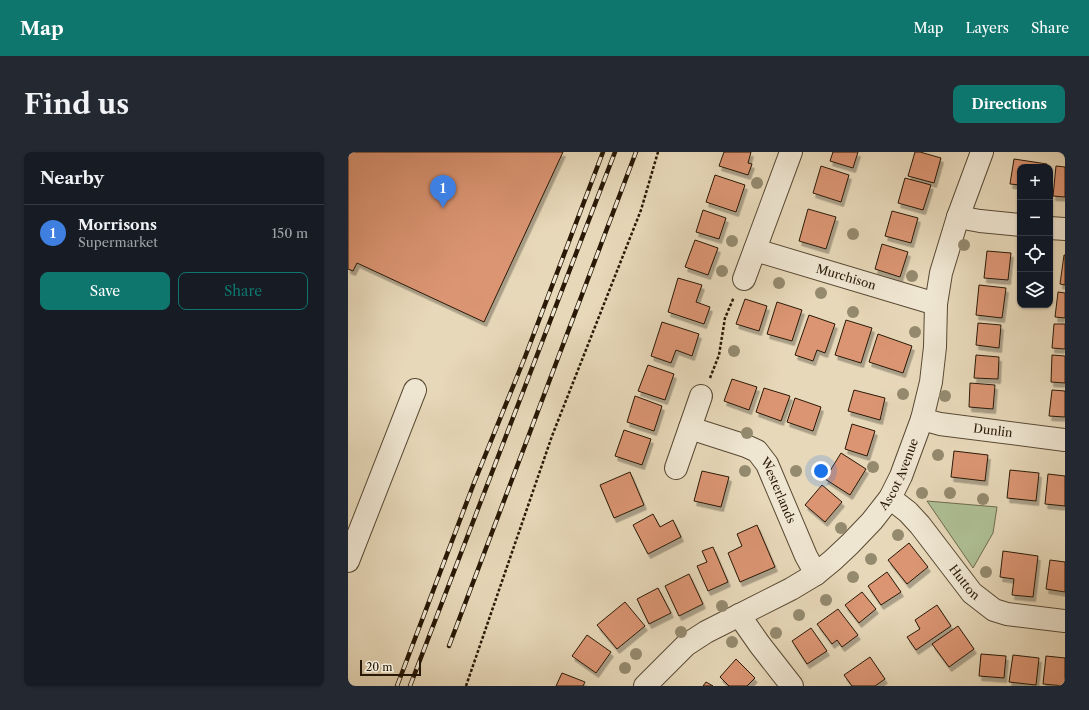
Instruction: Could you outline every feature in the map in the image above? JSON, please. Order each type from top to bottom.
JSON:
[{"type":"street","points":[[744,279],[791,152]]},
{"type":"street","name":"Ascot Avenue","points":[[646,686],[686,644],[740,614],[791,589],[816,574],[850,544],[872,521],[890,498],[901,476],[922,419],[931,382],[935,346],[936,304],[941,273],[958,217],[982,152]]},
{"type":"street","points":[[958,217],[1017,225]]},
{"type":"street","points":[[1053,228],[1065,229]]},
{"type":"street","name":"Murchison","points":[[755,250],[936,304]]},
{"type":"street","points":[[348,561],[415,390]]},
{"type":"street","points":[[676,468],[701,396]]},
{"type":"street","name":"Dunlin","points":[[922,419],[940,424],[1065,440]]},
{"type":"street","name":"Westerlands","points":[[690,428],[746,446],[760,454],[767,464],[806,556],[816,574]]},
{"type":"street","name":"Hutton","points":[[890,498],[908,512],[920,525],[972,593],[994,610],[1007,614],[1065,621]]},
{"type":"street","points":[[740,614],[760,644],[792,686]]},
{"type":"path","points":[[466,686],[552,436],[641,210],[658,152]]},
{"type":"path","points":[[701,396],[710,381],[719,355],[725,318],[744,279]]},
{"type":"green space","points":[[927,501],[997,507],[993,533],[973,568]]},
{"type":"building","points":[[348,152],[563,152],[484,322],[357,263],[353,271],[348,269]]},
{"type":"building","points":[[724,152],[751,152],[748,163],[752,164],[748,175],[719,166]]},
{"type":"building","points":[[833,152],[858,152],[853,168],[830,161]]},
{"type":"building","points":[[915,152],[941,158],[934,183],[908,176]]},
{"type":"building","points":[[1014,159],[1047,164],[1017,164],[1017,185],[1010,184]]},
{"type":"building","points":[[821,166],[849,175],[841,202],[813,193]]},
{"type":"building","points":[[1056,166],[1065,167],[1065,197],[1053,196]]},
{"type":"building","points":[[715,175],[745,185],[736,212],[706,202]]},
{"type":"building","points":[[905,178],[931,185],[923,210],[898,203]]},
{"type":"building","points":[[808,209],[836,217],[826,249],[799,241]]},
{"type":"building","points":[[703,210],[726,218],[719,239],[696,232]]},
{"type":"building","points":[[892,211],[918,218],[911,243],[885,236]]},
{"type":"building","points":[[695,240],[718,248],[708,275],[685,267]]},
{"type":"building","points":[[882,244],[908,252],[900,277],[875,269]]},
{"type":"building","points":[[987,251],[1011,253],[1008,280],[984,278]]},
{"type":"building","points":[[1065,255],[1065,285],[1060,284]]},
{"type":"building","points":[[678,278],[702,285],[696,302],[710,307],[704,324],[668,312]]},
{"type":"building","points":[[979,285],[1006,288],[1002,318],[976,315]]},
{"type":"building","points":[[1058,292],[1065,293],[1065,318],[1055,317]]},
{"type":"building","points":[[745,299],[767,306],[759,331],[736,324]]},
{"type":"building","points":[[777,302],[802,310],[792,341],[767,334]]},
{"type":"building","points":[[809,315],[835,324],[825,353],[817,350],[813,361],[795,355]]},
{"type":"building","points":[[846,320],[872,328],[861,363],[835,355]]},
{"type":"building","points":[[662,322],[699,334],[692,356],[676,350],[671,363],[651,356]]},
{"type":"building","points":[[978,323],[1001,325],[999,348],[976,345]]},
{"type":"building","points":[[1054,324],[1065,324],[1065,349],[1052,348]]},
{"type":"building","points":[[878,334],[912,346],[903,373],[869,362]]},
{"type":"building","points":[[976,355],[999,357],[998,379],[974,378]]},
{"type":"building","points":[[1052,355],[1065,356],[1065,383],[1051,382]]},
{"type":"building","points":[[648,365],[674,374],[665,400],[638,391]]},
{"type":"building","points":[[732,379],[757,387],[749,410],[724,401]]},
{"type":"building","points":[[970,383],[995,385],[993,409],[969,407]]},
{"type":"building","points":[[764,388],[790,396],[781,421],[756,412]]},
{"type":"building","points":[[854,390],[885,398],[880,420],[848,411]]},
{"type":"building","points":[[1052,390],[1065,391],[1065,417],[1049,416]]},
{"type":"building","points":[[635,396],[662,406],[654,431],[627,422]]},
{"type":"building","points":[[795,398],[821,407],[813,431],[787,422]]},
{"type":"building","points":[[852,424],[875,431],[867,456],[845,449]]},
{"type":"building","points":[[624,430],[651,439],[642,465],[615,456]]},
{"type":"building","points":[[954,451],[988,455],[985,481],[951,477]]},
{"type":"building","points":[[841,453],[866,469],[850,495],[825,479]]},
{"type":"building","points":[[1010,470],[1039,473],[1036,501],[1007,498]]},
{"type":"building","points":[[702,471],[729,477],[721,507],[694,501]]},
{"type":"building","points":[[630,472],[644,505],[614,518],[600,485]]},
{"type":"building","points":[[1048,474],[1065,476],[1065,506],[1045,504]]},
{"type":"building","points":[[822,485],[842,502],[825,522],[805,505]]},
{"type":"building","points":[[653,514],[660,527],[673,520],[681,537],[648,554],[633,525]]},
{"type":"building","points":[[757,525],[775,567],[740,582],[728,553],[742,546],[737,534]]},
{"type":"building","points":[[909,543],[928,567],[907,584],[888,560]]},
{"type":"building","points":[[713,547],[728,582],[708,591],[697,566],[707,562],[702,551]]},
{"type":"building","points":[[1003,551],[1038,556],[1033,597],[1012,595],[1014,579],[1000,577]]},
{"type":"building","points":[[1050,560],[1065,562],[1065,592],[1046,589]]},
{"type":"building","points":[[887,572],[901,592],[881,605],[868,586]]},
{"type":"building","points":[[689,574],[703,604],[679,616],[665,586]]},
{"type":"building","points":[[658,588],[671,613],[649,624],[637,599]]},
{"type":"building","points":[[862,592],[876,609],[859,623],[845,605]]},
{"type":"building","points":[[625,602],[645,626],[617,649],[597,625]]},
{"type":"building","points":[[937,605],[951,626],[916,650],[907,637],[920,629],[915,620]]},
{"type":"building","points":[[838,609],[858,635],[842,647],[837,640],[832,644],[817,624]]},
{"type":"building","points":[[958,626],[974,649],[949,667],[932,644]]},
{"type":"building","points":[[811,628],[827,651],[807,664],[792,641]]},
{"type":"building","points":[[587,635],[611,652],[596,673],[572,656]]},
{"type":"building","points":[[981,654],[1006,656],[1004,678],[979,676]]},
{"type":"building","points":[[1013,655],[1039,658],[1036,685],[1009,682]]},
{"type":"building","points":[[1046,656],[1065,658],[1065,686],[1043,684]]},
{"type":"building","points":[[870,657],[885,679],[875,686],[852,686],[844,675]]},
{"type":"building","points":[[736,659],[755,678],[747,686],[729,686],[720,677]]},
{"type":"building","points":[[562,673],[585,682],[583,686],[556,686]]},
{"type":"building","points":[[706,682],[713,686],[703,686]]},
{"type":"railway","points":[[397,686],[474,483],[525,357],[603,152]]},
{"type":"railway","points":[[410,686],[615,152]]},
{"type":"railway","points":[[449,646],[636,152]]},
{"type":"place","name":"Morrisons","points":[[443,208]]}]
